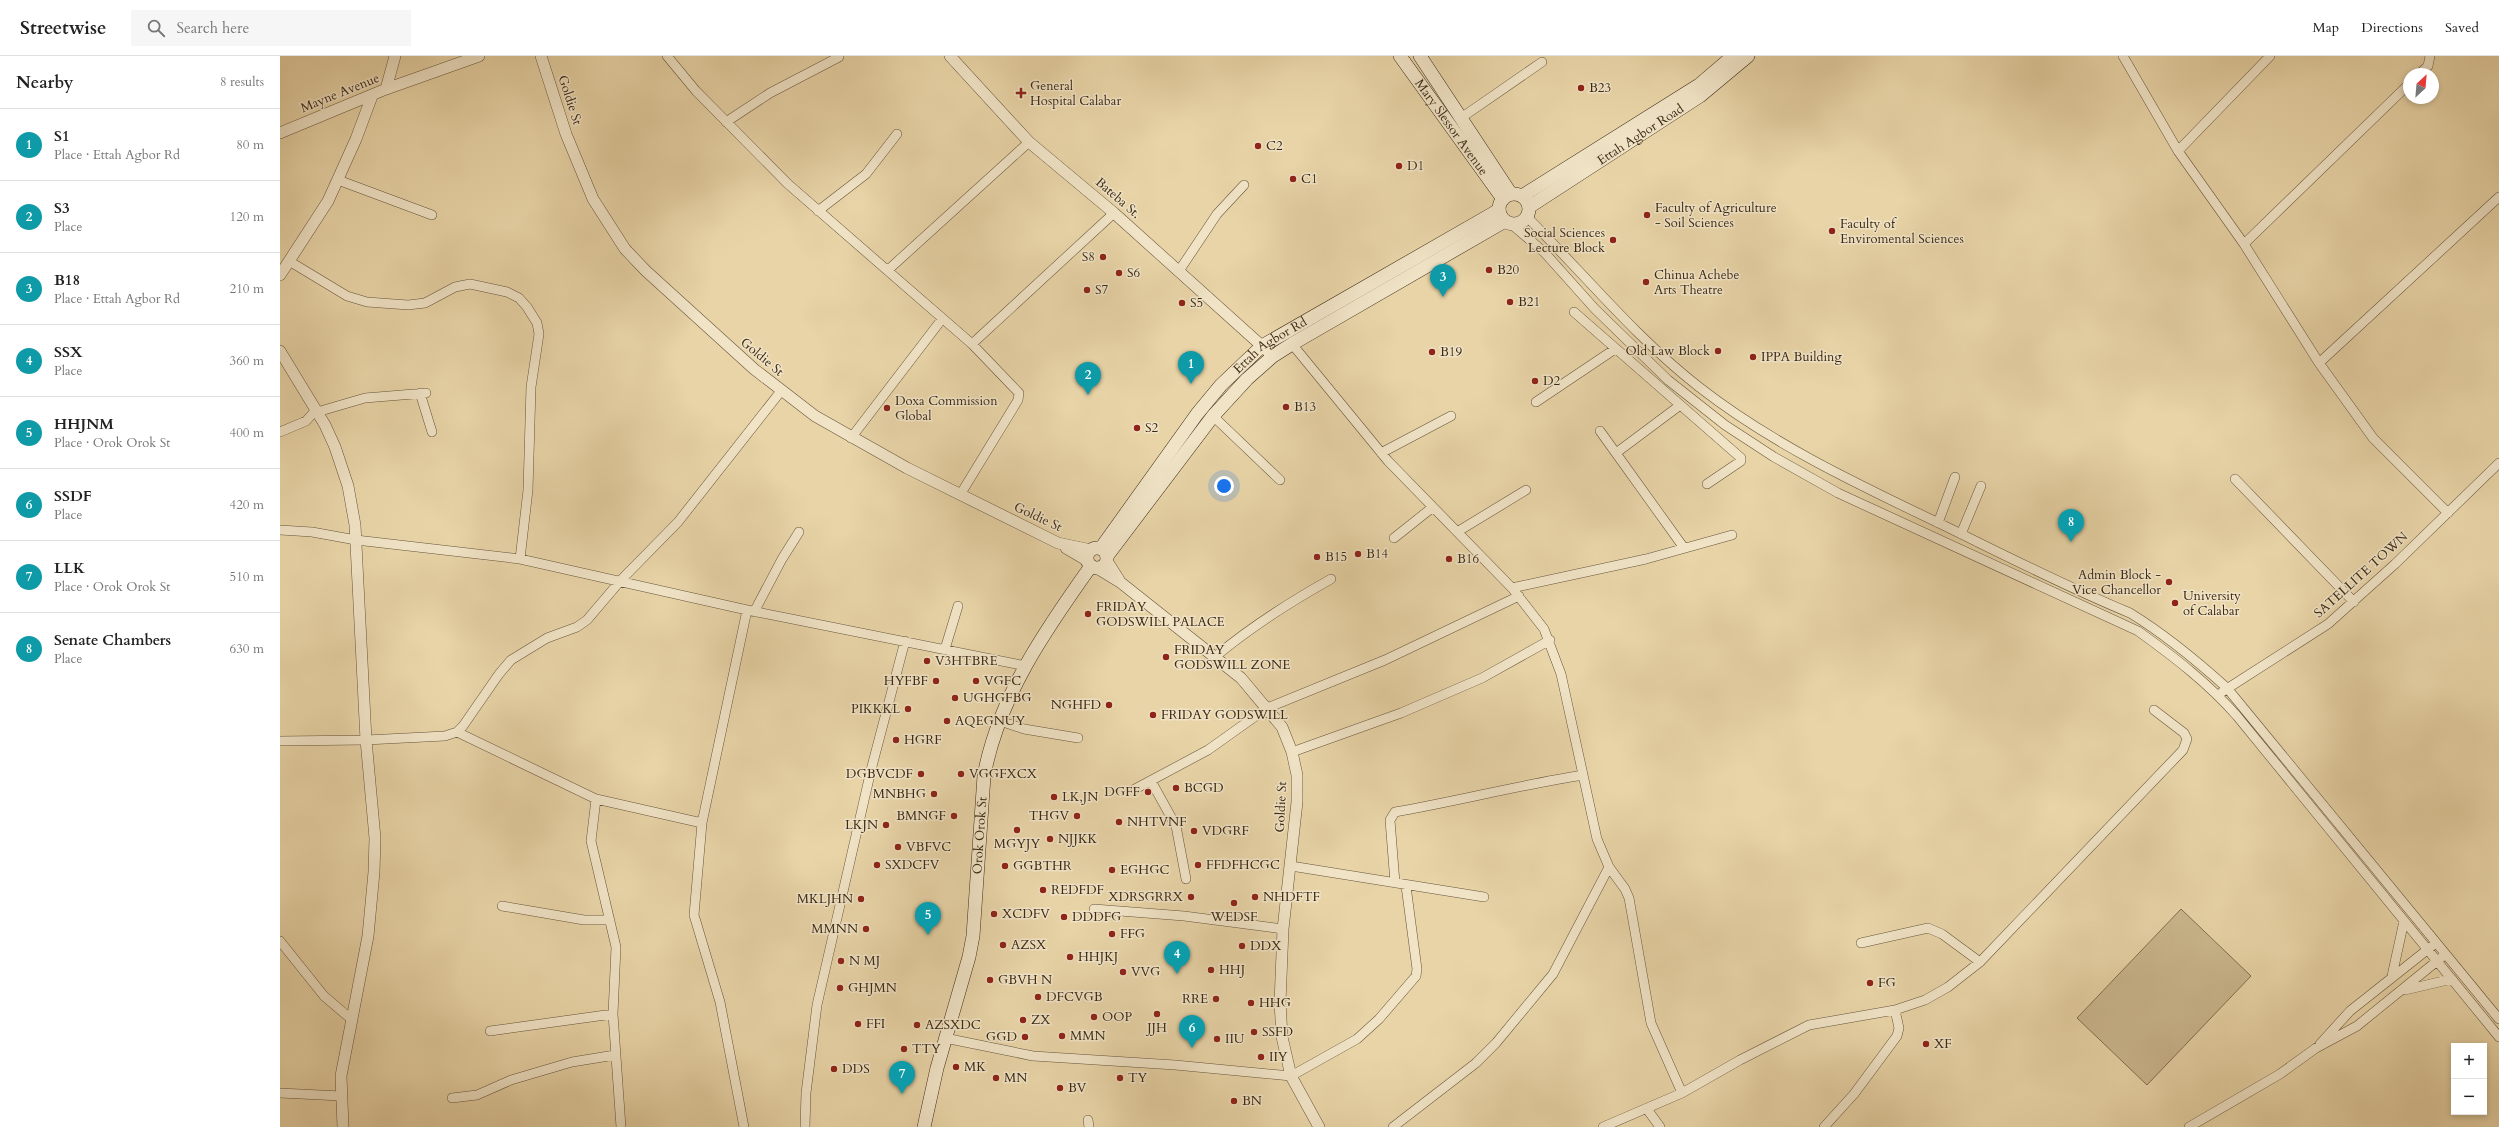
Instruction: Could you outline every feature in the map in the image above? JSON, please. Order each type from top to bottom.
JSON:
[{"type":"main road","name":"Mary Slessor Avenue","points":[[1400,56],[1514,208]]},
{"type":"main road","name":"Mary Slessor Avenue","points":[[1420,56],[1461,118],[1514,208]]},
{"type":"main road","name":"Ettah Agbor Road","points":[[1514,208],[1699,85],[1733,56]]},
{"type":"main road","name":"Ettah Agbor Road","points":[[1514,208],[1700,96],[1748,56]]},
{"type":"main road","name":"Ettah Agbor Rd","points":[[1097,559],[1213,416],[1247,379],[1273,356],[1514,208]]},
{"type":"main road","name":"Ettah Agbor Rd","points":[[1097,559],[1197,414],[1221,385],[1262,346],[1514,208]]},
{"type":"main road","name":"Orok Orok St","points":[[924,1127],[945,1038],[969,957],[973,936],[984,776],[988,752],[1000,721],[1026,666],[1097,559]]},
{"type":"street","points":[[386,89],[395,56]]},
{"type":"street","name":"Mayne Avenue","points":[[280,133],[386,89],[479,56]]},
{"type":"street","name":"Goldie St","points":[[541,56],[584,180],[608,225],[646,271],[706,327],[781,391],[815,416],[851,438],[960,495],[1058,543],[1097,559],[1120,582],[1216,656],[1241,678],[1282,726],[1292,752],[1298,787],[1291,866],[1283,928],[1280,1002],[1282,1037],[1291,1076],[1319,1127]]},
{"type":"street","points":[[668,56],[684,77],[726,122],[818,211],[972,344],[1019,393],[1019,397],[960,495]]},
{"type":"street","name":"Bateba St.","points":[[950,56],[1029,142],[1114,213],[1273,356]]},
{"type":"street","points":[[2123,56],[2178,151],[2244,244],[2319,363],[2373,438],[2448,513]]},
{"type":"street","points":[[2178,151],[2270,56]]},
{"type":"street","points":[[2426,68],[2428,66],[2430,56]]},
{"type":"street","points":[[726,122],[770,94],[839,57]]},
{"type":"street","points":[[1461,118],[1542,62]]},
{"type":"street","points":[[2244,244],[2403,90]]},
{"type":"street","points":[[280,275],[311,229],[338,180],[372,96]]},
{"type":"street","points":[[818,211],[866,174],[897,134]]},
{"type":"street","points":[[888,270],[1029,142]]},
{"type":"street","points":[[338,180],[432,216]]},
{"type":"street","points":[[1179,271],[1217,214],[1244,185]]},
{"type":"street","points":[[2319,363],[2499,197]]},
{"type":"street","points":[[1514,208],[1627,324],[1699,387],[1734,413],[1797,452],[1938,523],[2130,613],[2158,630],[2183,649],[2227,688],[2499,1019]]},
{"type":"street","points":[[1514,208],[1544,252],[1595,308],[1653,365],[1725,425],[1774,457],[1838,493],[2138,632],[2178,660],[2218,695],[2499,1037]]},
{"type":"street","points":[[972,344],[1114,213]]},
{"type":"street","points":[[289,261],[347,296],[367,302],[408,304],[425,303],[455,287],[470,284],[507,292],[519,298],[527,307],[537,323],[539,334],[531,387],[528,490],[520,559]]},
{"type":"street","points":[[1574,312],[1741,459],[1707,484]]},
{"type":"street","points":[[851,438],[942,319]]},
{"type":"street","points":[[1292,344],[1381,453],[1519,596],[1544,629],[1550,640],[1561,674],[1597,839],[1609,867],[1625,889],[1629,898],[1651,1023],[1682,1093]]},
{"type":"street","points":[[1536,402],[1615,349]]},
{"type":"street","points":[[280,351],[316,411],[335,447],[348,486],[356,540],[366,740],[375,838],[374,872],[368,936],[343,1065],[341,1096],[343,1127]]},
{"type":"street","points":[[280,741],[366,740],[445,736],[456,732],[498,674],[511,660],[547,638],[577,628],[600,607],[621,580],[678,522],[781,391]]},
{"type":"street","points":[[280,432],[306,421],[316,411],[365,398],[423,393],[432,432]]},
{"type":"street","points":[[1616,453],[1679,406]]},
{"type":"street","points":[[1213,416],[1280,480]]},
{"type":"street","points":[[1381,453],[1451,416]]},
{"type":"street","points":[[1600,432],[1684,548]]},
{"type":"street","name":"SATELLITE TOWN","points":[[2218,695],[2328,624],[2354,602],[2499,463]]},
{"type":"street","points":[[1938,523],[1955,477]]},
{"type":"street","points":[[2235,479],[2354,602]]},
{"type":"street","points":[[1961,534],[1981,486]]},
{"type":"street","points":[[1457,532],[1526,490]]},
{"type":"street","points":[[1394,538],[1433,507]]},
{"type":"street","points":[[280,530],[312,532],[356,540],[520,559],[621,580],[751,611],[1026,666]]},
{"type":"street","points":[[744,1127],[720,1002],[709,960],[700,942],[695,924],[694,906],[702,823],[751,611],[799,532]]},
{"type":"street","points":[[1512,588],[1684,548],[1732,535]]},
{"type":"street","points":[[1216,656],[1246,631],[1283,606],[1332,579]]},
{"type":"street","points":[[1135,789],[1208,750],[1267,708],[1385,660],[1519,596]]},
{"type":"street","points":[[945,649],[958,606]]},
{"type":"street","points":[[1292,752],[1401,713],[1467,684],[1550,640]]},
{"type":"street","points":[[805,1127],[806,1093],[817,1005],[871,770],[905,641]]},
{"type":"street","points":[[1603,1127],[1682,1093],[1740,1060],[1809,1025],[1895,1010],[1931,997],[1948,987],[1980,962],[2187,745],[2187,738],[2184,733],[2154,710]]},
{"type":"street","points":[[1000,721],[1024,729],[1078,738]]},
{"type":"street","points":[[456,732],[596,799],[702,823]]},
{"type":"street","points":[[1395,883],[1390,820],[1395,812],[1456,801],[1534,783],[1584,775]]},
{"type":"street","points":[[1151,781],[1176,826],[1186,879]]},
{"type":"street","points":[[596,799],[591,841],[616,947],[613,1014],[621,1127]]},
{"type":"street","points":[[1291,866],[1406,886],[1484,896]]},
{"type":"street","points":[[1393,1127],[1476,1063],[1506,1031],[1555,970],[1609,867]]},
{"type":"street","points":[[945,1038],[1033,1056],[1175,1065],[1291,1076],[1357,1039],[1379,1018],[1416,976],[1417,969],[1406,886]]},
{"type":"street","points":[[502,906],[584,920],[610,920]]},
{"type":"street","points":[[1094,909],[1184,916],[1283,928]]},
{"type":"street","points":[[2392,976],[2404,921]]},
{"type":"street","points":[[1861,943],[1928,928],[1942,934],[1980,962]]},
{"type":"street","points":[[280,941],[324,996],[351,1019]]},
{"type":"street","points":[[2316,1048],[2336,1024],[2392,976],[2436,943]]},
{"type":"street","points":[[2189,1127],[2280,1074],[2316,1048],[2357,1026],[2403,991],[2446,954]]},
{"type":"street","points":[[2403,991],[2452,979]]},
{"type":"street","points":[[1824,1127],[1854,1094],[1897,1036],[1898,1028],[1895,1010]]},
{"type":"street","points":[[490,1031],[613,1014]]},
{"type":"street","points":[[452,1098],[477,1095],[511,1080],[572,1062],[615,1055]]},
{"type":"street","points":[[280,1093],[341,1096]]},
{"type":"street","points":[[1647,1109],[1660,1127]]},
{"type":"shaded area","points":[[2181,909],[2251,976],[2147,1085],[2077,1018]]},
{"type":"place","name":"B23","points":[[1581,88]]},
{"type":"place","name":"General Hospital Calabar","points":[[1021,93]]},
{"type":"place","name":"C2","points":[[1258,146]]},
{"type":"place","name":"D1","points":[[1399,166]]},
{"type":"place","name":"C1","points":[[1293,179]]},
{"type":"place","name":"Faculty of Agriculture - Soil Sciences","points":[[1647,215]]},
{"type":"place","name":"Faculty of Enviromental Sciences","points":[[1832,231]]},
{"type":"place","name":"Social Sciences Lecture Block","points":[[1613,240]]},
{"type":"place","name":"S8","points":[[1103,257]]},
{"type":"place","name":"B20","points":[[1489,270]]},
{"type":"place","name":"S6","points":[[1119,273]]},
{"type":"place","name":"Chinua Achebe Arts Theatre","points":[[1646,282]]},
{"type":"place","name":"S7","points":[[1087,290]]},
{"type":"place","name":"B18","points":[[1443,297]]},
{"type":"place","name":"B21","points":[[1510,302]]},
{"type":"place","name":"S5","points":[[1182,303]]},
{"type":"place","name":"Old Law Block","points":[[1718,351]]},
{"type":"place","name":"B19","points":[[1432,352]]},
{"type":"place","name":"IPPA Building","points":[[1753,357]]},
{"type":"place","name":"D2","points":[[1535,381]]},
{"type":"place","name":"S1","points":[[1191,384]]},
{"type":"place","name":"S3","points":[[1088,395]]},
{"type":"place","name":"B13","points":[[1286,407]]},
{"type":"place","name":"Doxa Commission Global","points":[[887,408]]},
{"type":"place","name":"S2","points":[[1137,428]]},
{"type":"place","name":"Senate Chambers","points":[[2071,542]]},
{"type":"place","name":"B14","points":[[1358,554]]},
{"type":"place","name":"B15","points":[[1317,557]]},
{"type":"place","name":"B16","points":[[1449,559]]},
{"type":"place","name":"Admin Block - Vice Chancellor","points":[[2169,582]]},
{"type":"place","name":"University of Calabar","points":[[2175,603]]},
{"type":"place","name":"FRIDAY GODSWILL PALACE","points":[[1088,614]]},
{"type":"place","name":"FRIDAY GODSWILL ZONE","points":[[1166,657]]},
{"type":"place","name":"V3HTBRE","points":[[927,661]]},
{"type":"place","name":"HYFBF","points":[[936,681]]},
{"type":"place","name":"VGFC","points":[[976,681]]},
{"type":"place","name":"UGHGFBG","points":[[955,698]]},
{"type":"place","name":"NGHFD","points":[[1109,705]]},
{"type":"place","name":"PIKKKL","points":[[908,709]]},
{"type":"place","name":"FRIDAY GODSWILL","points":[[1153,715]]},
{"type":"place","name":"AQEGNUY","points":[[947,721]]},
{"type":"place","name":"HGRF","points":[[896,740]]},
{"type":"place","name":"DGBVCDF","points":[[921,774]]},
{"type":"place","name":"VGGFXCX","points":[[961,774]]},
{"type":"place","name":"BCGD","points":[[1176,788]]},
{"type":"place","name":"DGFF","points":[[1148,792]]},
{"type":"place","name":"MNBHG","points":[[934,794]]},
{"type":"place","name":"LK,JN","points":[[1054,797]]},
{"type":"place","name":"BMNGF","points":[[954,816]]},
{"type":"place","name":"THGV","points":[[1077,816]]},
{"type":"place","name":"NHTVNF","points":[[1119,822]]},
{"type":"place","name":"LKJN","points":[[886,825]]},
{"type":"place","name":"MGYJY","points":[[1017,830]]},
{"type":"place","name":"VDGRF","points":[[1194,831]]},
{"type":"place","name":"NJJKK","points":[[1050,839]]},
{"type":"place","name":"VBFVC","points":[[898,847]]},
{"type":"place","name":"SXDCFV","points":[[877,865]]},
{"type":"place","name":"FFDFHCGC","points":[[1198,865]]},
{"type":"place","name":"GGBTHR","points":[[1005,866]]},
{"type":"place","name":"EGHGC","points":[[1112,870]]},
{"type":"place","name":"REDFDF","points":[[1043,890]]},
{"type":"place","name":"XDRSGRRX","points":[[1191,897]]},
{"type":"place","name":"NHDFTF","points":[[1255,897]]},
{"type":"place","name":"MKLJHN","points":[[861,899]]},
{"type":"place","name":"WEDSF","points":[[1234,903]]},
{"type":"place","name":"XCDFV","points":[[994,914]]},
{"type":"place","name":"DDDFG","points":[[1064,917]]},
{"type":"place","name":"MMNN","points":[[866,929]]},
{"type":"place","name":"FFG","points":[[1112,934]]},
{"type":"place","name":"HHJNM","points":[[928,935]]},
{"type":"place","name":"AZSX","points":[[1003,945]]},
{"type":"place","name":"DDX","points":[[1242,946]]},
{"type":"place","name":"HHJKJ","points":[[1070,957]]},
{"type":"place","name":"N MJ","points":[[841,961]]},
{"type":"place","name":"HHJ","points":[[1211,970]]},
{"type":"place","name":"VVG","points":[[1123,972]]},
{"type":"place","name":"SSX","points":[[1177,974]]},
{"type":"place","name":"GBVH N","points":[[990,980]]},
{"type":"place","name":"FG","points":[[1870,983]]},
{"type":"place","name":"GHJMN","points":[[840,988]]},
{"type":"place","name":"DFCVGB","points":[[1038,997]]},
{"type":"place","name":"RRE","points":[[1216,999]]},
{"type":"place","name":"HHG","points":[[1251,1003]]},
{"type":"place","name":"JJH","points":[[1157,1014]]},
{"type":"place","name":"OOP","points":[[1094,1017]]},
{"type":"place","name":"ZX","points":[[1023,1020]]},
{"type":"place","name":"FFI","points":[[858,1024]]},
{"type":"place","name":"AZSXDC","points":[[917,1025]]},
{"type":"place","name":"SSFD","points":[[1254,1032]]},
{"type":"place","name":"MMN","points":[[1062,1036]]},
{"type":"place","name":"GGD","points":[[1025,1037]]},
{"type":"place","name":"IIU","points":[[1217,1039]]},
{"type":"place","name":"XF","points":[[1926,1044]]},
{"type":"place","name":"SSDF","points":[[1192,1048]]},
{"type":"place","name":"TTY","points":[[904,1049]]},
{"type":"place","name":"IIY","points":[[1261,1057]]},
{"type":"place","name":"MK","points":[[956,1067]]},
{"type":"place","name":"DDS","points":[[834,1069]]},
{"type":"place","name":"MN","points":[[996,1078]]},
{"type":"place","name":"TY","points":[[1120,1078]]},
{"type":"place","name":"BV","points":[[1060,1088]]},
{"type":"place","name":"LLK","points":[[902,1094]]},
{"type":"place","name":"BN","points":[[1234,1101]]}]
